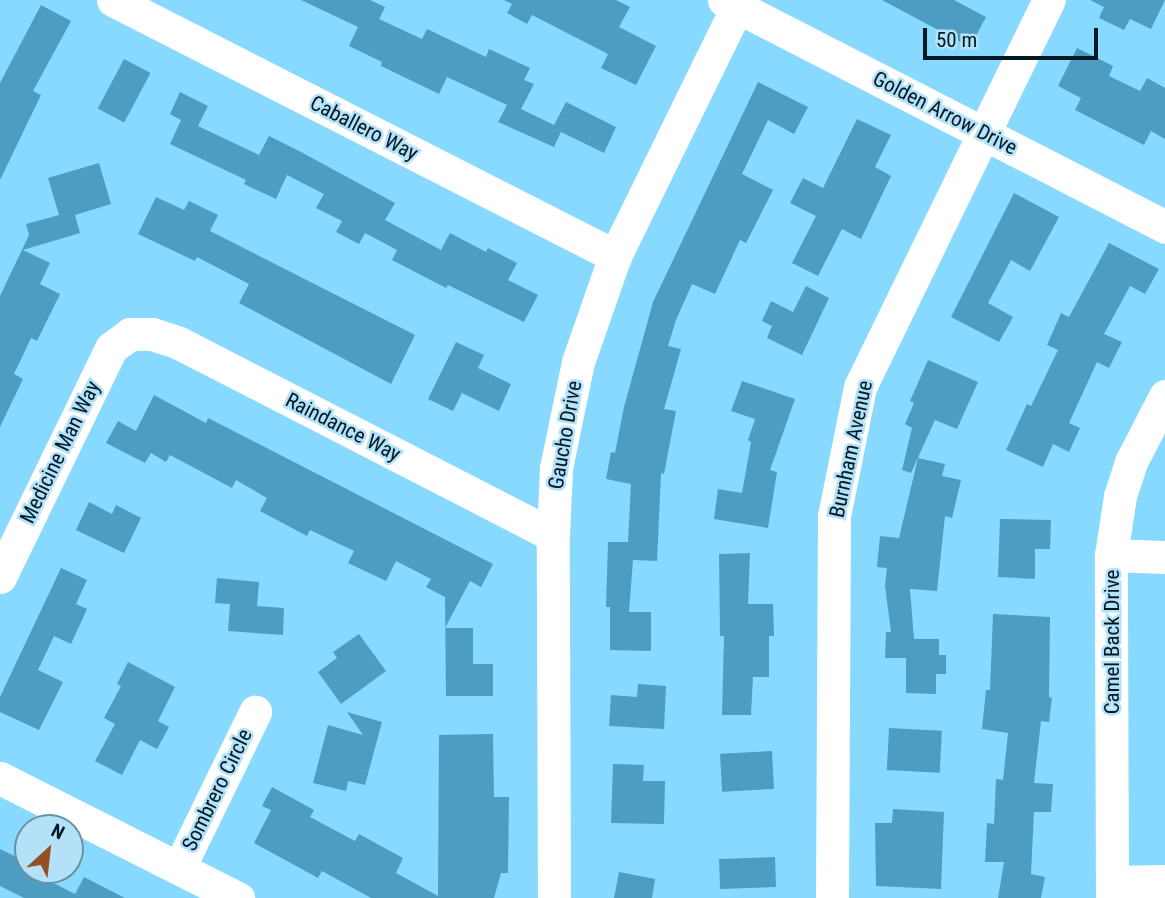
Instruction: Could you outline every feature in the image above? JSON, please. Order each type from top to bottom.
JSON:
[{"type":"street","name":"Caballero Way","points":[[113,0],[615,256]]},
{"type":"street","name":"Burnham Avenue","points":[[832,898],[834,516],[860,387],[1049,0]]},
{"type":"street","name":"Gaucho Drive","points":[[554,898],[553,535],[556,468],[578,362],[615,256],[731,3]]},
{"type":"street","name":"Golden Arrow Drive","points":[[731,3],[1165,226]]},
{"type":"street","name":"Raindance Way","points":[[130,334],[152,334],[179,343],[553,535]]},
{"type":"street","name":"Medicine Man Way","points":[[0,577],[111,348],[130,334]]},
{"type":"street","name":"Camel Back Drive","points":[[1112,890],[1111,555],[1120,496],[1132,460],[1165,396]]},
{"type":"street","points":[[1111,555],[1165,557]]},
{"type":"street","name":"Sombrero Circle","points":[[179,868],[256,712]]},
{"type":"street","points":[[0,778],[238,898]]},
{"type":"street","points":[[1112,890],[1165,881]]},
{"type":"building","points":[[301,0],[370,0],[385,7],[379,19],[422,39],[427,29],[486,57],[489,49],[530,68],[524,80],[534,84],[521,109],[554,125],[566,102],[616,127],[604,153],[561,132],[554,147],[498,122],[507,105],[447,77],[439,94],[381,66],[382,62],[349,46],[358,27]]},
{"type":"building","points":[[504,0],[616,0],[630,7],[619,27],[656,46],[636,85],[601,68],[608,54],[532,15],[527,24],[507,13],[512,4]]},
{"type":"building","points":[[882,0],[954,0],[986,17],[970,47]]},
{"type":"building","points":[[1090,0],[1165,0],[1151,29],[1130,19],[1124,30],[1099,18],[1104,7]]},
{"type":"building","points":[[41,5],[71,21],[33,91],[41,95],[0,180],[0,83]]},
{"type":"building","points":[[1077,48],[1113,66],[1109,76],[1140,91],[1147,78],[1165,88],[1165,139],[1151,131],[1144,145],[1075,110],[1081,98],[1058,86]]},
{"type":"building","points":[[124,59],[150,73],[124,123],[98,108]]},
{"type":"building","points":[[758,82],[808,107],[794,134],[768,120],[742,174],[773,190],[746,243],[740,240],[715,294],[692,284],[676,320],[668,346],[681,349],[664,409],[676,411],[664,474],[661,473],[657,561],[633,560],[629,612],[651,612],[651,651],[610,650],[610,607],[606,607],[608,542],[628,542],[631,484],[606,479],[611,452],[615,453],[624,407],[653,302]]},
{"type":"building","points":[[180,92],[208,106],[198,126],[259,155],[269,136],[301,152],[395,203],[385,220],[441,250],[450,233],[486,252],[488,248],[517,263],[508,280],[538,295],[524,322],[448,285],[446,288],[392,260],[397,250],[365,233],[359,244],[336,232],[342,221],[316,208],[324,194],[287,175],[276,199],[244,184],[246,180],[170,144],[181,120],[170,114]]},
{"type":"building","points":[[857,119],[891,135],[875,167],[891,176],[861,239],[842,229],[818,276],[792,263],[816,216],[790,203],[803,178],[823,188]]},
{"type":"building","points":[[99,163],[111,204],[75,215],[80,233],[23,250],[50,263],[40,284],[60,294],[37,341],[31,338],[14,374],[23,379],[0,427],[0,296],[29,235],[26,224],[59,215],[48,178]]},
{"type":"building","points":[[1014,193],[1059,217],[1030,271],[1011,260],[988,303],[1013,317],[999,342],[951,317]]},
{"type":"building","points":[[156,197],[184,210],[189,201],[218,215],[210,231],[415,335],[391,384],[239,303],[249,284],[197,257],[195,261],[138,234]]},
{"type":"building","points":[[1109,243],[1159,269],[1145,294],[1130,286],[1104,334],[1122,342],[1109,368],[1097,362],[1069,423],[1080,428],[1069,452],[1053,444],[1043,467],[1006,450],[1027,404],[1031,406],[1058,350],[1047,345],[1061,313],[1069,317]]},
{"type":"building","points":[[806,286],[829,298],[802,355],[767,338],[772,326],[762,321],[771,301],[793,312]]},
{"type":"building","points":[[456,342],[484,355],[478,368],[511,384],[499,411],[462,393],[453,411],[428,399]]},
{"type":"building","points":[[928,360],[978,382],[957,429],[935,420],[911,473],[902,470],[912,428],[905,424],[914,403],[910,401]]},
{"type":"building","points":[[742,381],[795,399],[770,470],[777,472],[768,528],[714,519],[718,489],[742,493],[751,442],[748,440],[755,419],[731,411]]},
{"type":"building","points":[[154,395],[206,423],[208,418],[493,564],[481,587],[470,581],[445,627],[445,597],[426,587],[431,579],[396,561],[386,581],[348,563],[354,551],[310,530],[307,536],[260,511],[267,498],[236,480],[232,488],[170,455],[166,462],[151,453],[145,463],[106,443],[118,421],[136,431]]},
{"type":"building","points":[[918,458],[945,464],[942,476],[961,480],[952,518],[945,516],[937,591],[910,589],[914,639],[939,639],[939,655],[946,655],[946,674],[936,674],[936,694],[906,693],[906,658],[885,658],[886,632],[891,632],[885,586],[887,568],[877,567],[880,536],[899,538]]},
{"type":"building","points":[[89,502],[112,514],[116,505],[141,518],[124,553],[76,530]]},
{"type":"building","points":[[1000,519],[1051,520],[1050,549],[1035,549],[1035,579],[998,577]]},
{"type":"building","points":[[750,553],[748,604],[773,604],[774,636],[769,636],[769,677],[753,677],[751,715],[722,715],[724,636],[720,636],[719,554]]},
{"type":"building","points":[[61,568],[87,580],[76,604],[87,609],[71,644],[54,636],[38,670],[63,682],[39,730],[0,712],[0,697]]},
{"type":"building","points":[[217,578],[259,582],[257,606],[284,608],[283,635],[228,631],[230,604],[215,603]]},
{"type":"building","points":[[993,614],[1050,617],[1049,697],[1052,698],[1049,722],[1041,721],[1034,783],[1053,784],[1051,812],[1034,812],[1031,874],[1045,877],[1041,898],[998,898],[1004,862],[985,862],[987,823],[994,824],[996,779],[1003,780],[1008,733],[982,729],[986,690],[990,690]]},
{"type":"building","points":[[445,628],[473,628],[473,664],[493,664],[493,696],[446,696]]},
{"type":"building","points":[[359,634],[386,671],[341,704],[318,672],[337,658],[333,652]]},
{"type":"building","points":[[128,662],[175,687],[158,721],[169,727],[157,749],[140,740],[122,775],[95,761],[115,724],[104,718],[121,686],[117,684]]},
{"type":"building","points":[[638,684],[666,686],[664,729],[609,726],[611,695],[637,697]]},
{"type":"building","points":[[347,712],[382,722],[365,785],[348,781],[346,791],[313,783],[328,725],[363,735]]},
{"type":"building","points":[[889,728],[942,731],[940,773],[887,770]]},
{"type":"building","points":[[493,734],[494,797],[509,797],[508,873],[501,873],[494,898],[371,898],[322,871],[318,878],[254,843],[271,810],[262,806],[272,787],[314,810],[310,817],[355,841],[359,834],[403,858],[396,873],[438,896],[439,735]]},
{"type":"building","points":[[772,751],[774,789],[722,792],[720,754]]},
{"type":"building","points":[[613,764],[644,765],[643,781],[665,781],[664,824],[611,823]]},
{"type":"building","points":[[893,809],[944,812],[941,889],[876,886],[875,823],[892,823]]},
{"type":"building","points":[[0,849],[14,856],[14,884],[55,884],[75,894],[80,884],[84,884],[84,877],[125,898],[24,898],[0,886]]},
{"type":"building","points":[[775,857],[776,887],[720,889],[719,859]]},
{"type":"building","points":[[619,872],[655,879],[652,898],[614,898]]}]
